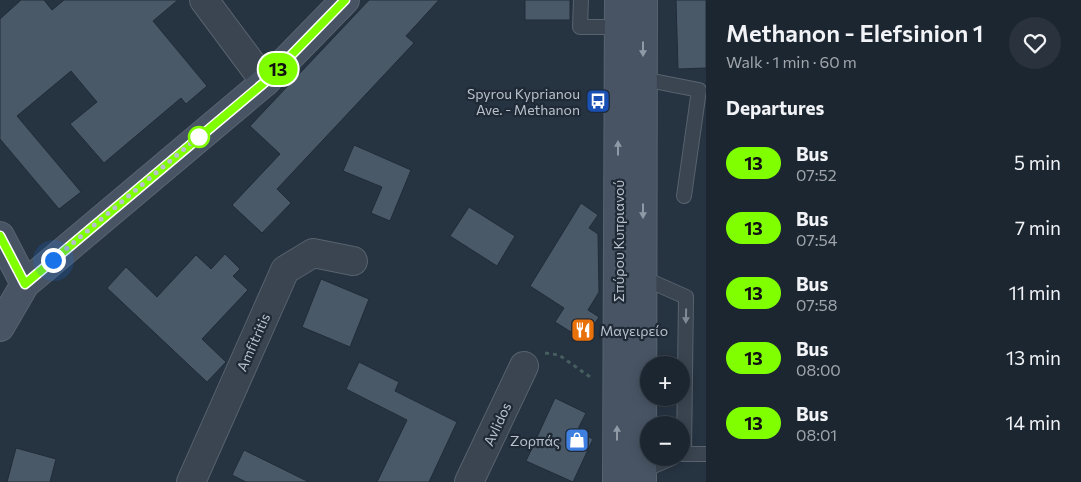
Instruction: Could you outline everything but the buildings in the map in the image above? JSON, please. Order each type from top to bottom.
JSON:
[{"type":"main road","points":[[0,327],[25,284],[265,82],[345,0]]},
{"type":"main road","name":"Σπύρου Κυπριανού","points":[[642,476],[643,0]]},
{"type":"main road","name":"Σπύρου Κυπριανού","points":[[617,482],[619,13]]},
{"type":"main road","points":[[0,236],[25,284]]},
{"type":"street","points":[[204,0],[265,82]]},
{"type":"street","name":"Amfitritis","points":[[191,482],[285,270],[312,253],[353,261]]},
{"type":"street","name":"Avlidos","points":[[469,482],[524,366]]},
{"type":"lane","points":[[581,0],[580,27],[619,13]]},
{"type":"lane","points":[[643,80],[699,90],[684,196]]},
{"type":"lane","points":[[643,278],[686,297],[681,416]]},
{"type":"lane","points":[[690,455],[706,454]]},
{"type":"lane","points":[[642,476],[660,466]]},
{"type":"path","points":[[524,366],[532,351],[559,355],[618,396]]},
{"type":"bus line","name":"13","points":[[0,236],[25,284],[265,82],[345,0]]},
{"type":"place","name":"Spyrou Kyprianou Ave. - Methanon","points":[[598,101]]},
{"type":"place","name":"Μαγειρείο","points":[[583,330]]},
{"type":"place","name":"Ζορπάς","points":[[577,440]]},
{"type":"route","points":[[53,260],[203,133],[199,137]]}]
